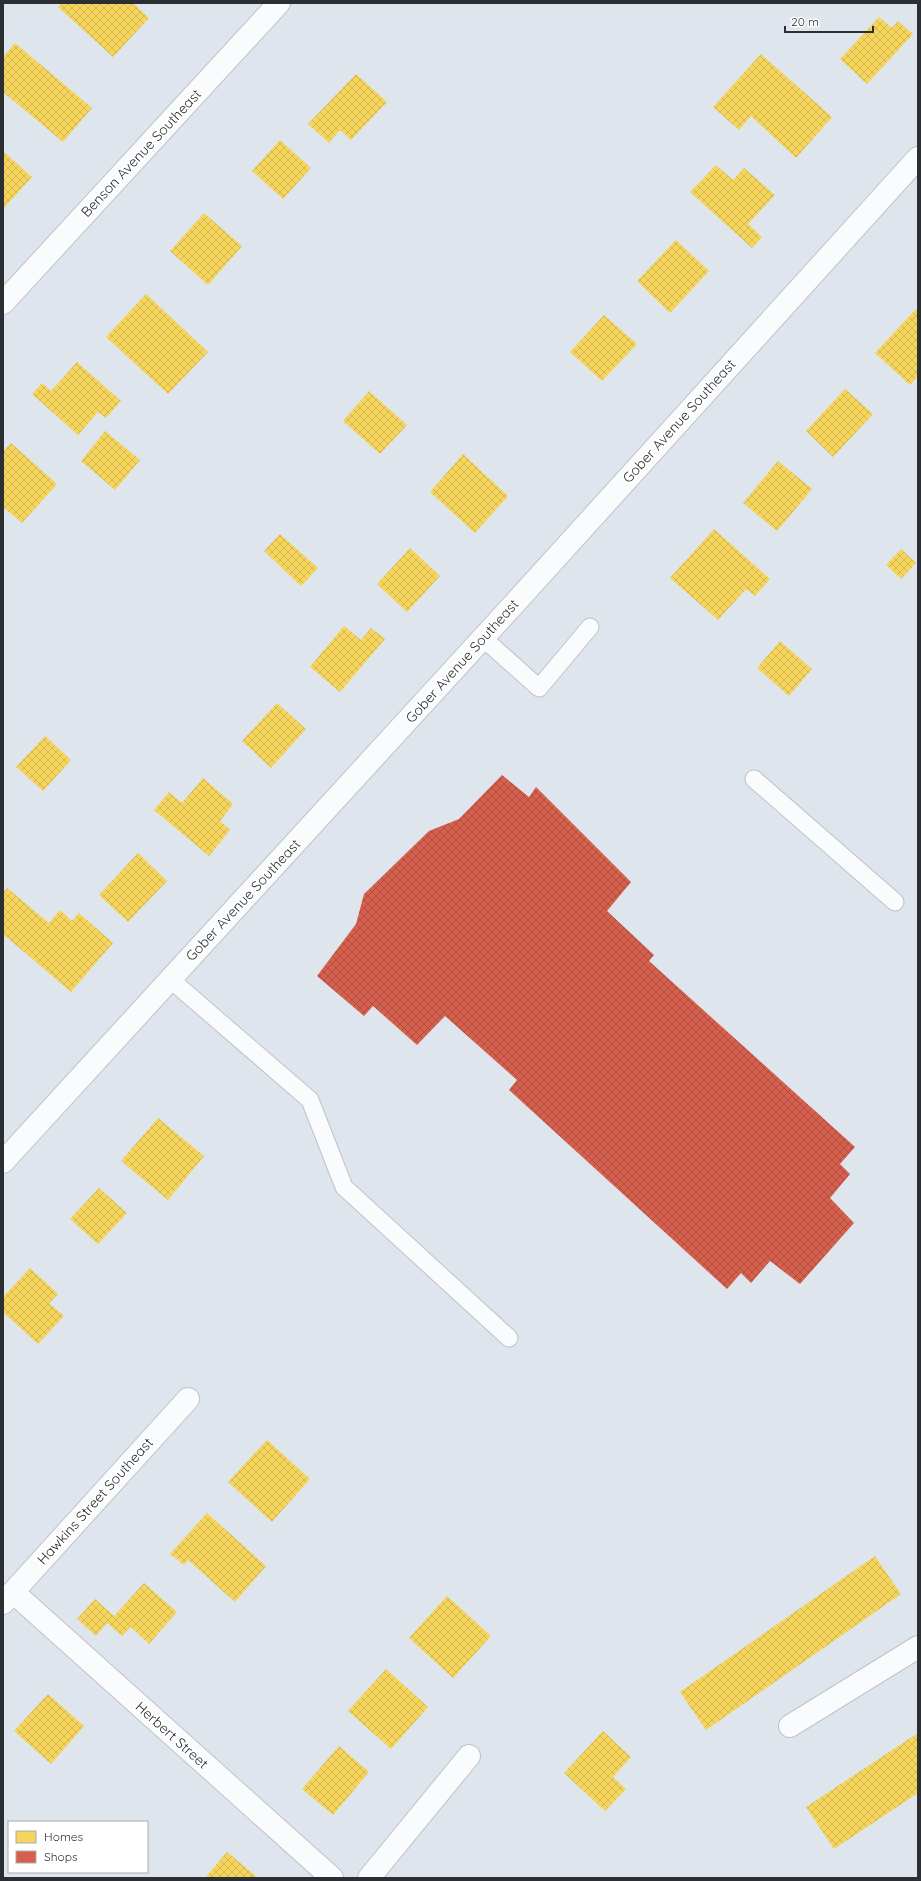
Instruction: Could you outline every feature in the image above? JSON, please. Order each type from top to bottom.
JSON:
[{"type":"street","name":"Benson Avenue Southeast","points":[[3,303],[279,3]]},
{"type":"street","name":"Gober Avenue Southeast","points":[[3,1162],[483,638],[918,158]]},
{"type":"street","name":"Hawkins Street Southeast","points":[[8,1597],[188,1400]]},
{"type":"street","name":"Herbert Street","points":[[8,1597],[332,1878]]},
{"type":"street","points":[[790,1726],[918,1647]]},
{"type":"street","points":[[369,1878],[469,1756]]},
{"type":"lane","points":[[483,638],[539,688],[590,627]]},
{"type":"lane","points":[[754,779],[895,902]]},
{"type":"lane","points":[[170,979],[310,1100],[344,1187],[509,1338]]},
{"type":"building: Homes","points":[[62,3],[133,3],[149,18],[113,57],[58,7]]},
{"type":"building: Homes","points":[[879,17],[892,28],[898,21],[913,34],[867,84],[840,59]]},
{"type":"building: Homes","points":[[15,43],[92,108],[63,142],[3,92],[3,57]]},
{"type":"building: Homes","points":[[761,54],[832,117],[796,158],[751,116],[739,130],[713,107]]},
{"type":"building: Homes","points":[[356,74],[387,102],[351,140],[340,130],[329,143],[308,124]]},
{"type":"building: Homes","points":[[280,140],[311,168],[283,199],[252,171]]},
{"type":"building: Homes","points":[[3,151],[32,177],[3,209]]},
{"type":"building: Homes","points":[[716,165],[733,180],[744,168],[775,195],[748,224],[762,237],[752,248],[690,192]]},
{"type":"building: Homes","points":[[204,213],[242,246],[208,285],[170,251]]},
{"type":"building: Homes","points":[[676,240],[709,271],[670,313],[637,281]]},
{"type":"building: Homes","points":[[146,294],[208,352],[168,394],[106,337]]},
{"type":"building: Homes","points":[[916,309],[918,311],[918,376],[910,385],[875,353]]},
{"type":"building: Homes","points":[[604,315],[637,344],[602,381],[570,352]]},
{"type":"building: Homes","points":[[77,362],[121,401],[106,418],[98,412],[78,435],[32,394],[42,383],[51,391]]},
{"type":"building: Homes","points":[[845,389],[873,414],[833,457],[806,431]]},
{"type":"building: Homes","points":[[369,391],[407,425],[380,454],[343,421]]},
{"type":"building: Homes","points":[[105,431],[140,460],[115,490],[81,461]]},
{"type":"building: Homes","points":[[11,443],[57,484],[22,523],[3,507],[3,452]]},
{"type":"building: Homes","points":[[463,454],[508,496],[475,533],[430,492]]},
{"type":"building: Homes","points":[[778,461],[812,489],[777,531],[743,503]]},
{"type":"building: Homes","points":[[714,529],[770,579],[755,596],[746,589],[718,620],[670,578]]},
{"type":"building: Homes","points":[[280,534],[318,568],[301,586],[264,551]]},
{"type":"building: Homes","points":[[410,548],[440,576],[407,612],[377,584]]},
{"type":"building: Homes","points":[[901,549],[916,563],[901,579],[886,565]]},
{"type":"building: Homes","points":[[344,626],[361,640],[371,628],[385,639],[340,692],[310,667]]},
{"type":"building: Homes","points":[[780,641],[812,669],[789,696],[757,668]]},
{"type":"building: Homes","points":[[277,703],[306,729],[271,768],[242,741]]},
{"type":"building: Homes","points":[[45,736],[71,760],[43,791],[16,767]]},
{"type":"building: Homes","points":[[203,778],[233,804],[220,821],[230,830],[209,856],[154,810],[169,792],[182,803]]},
{"type":"building: Homes","points":[[138,853],[167,881],[128,922],[99,895]]},
{"type":"building: Homes","points":[[7,888],[49,923],[60,910],[72,921],[79,913],[113,943],[71,992],[3,934],[3,892]]},
{"type":"building: Homes","points":[[158,1118],[204,1156],[168,1200],[121,1161]]},
{"type":"building: Homes","points":[[99,1188],[127,1213],[98,1244],[70,1219]]},
{"type":"building: Homes","points":[[30,1268],[58,1294],[49,1303],[64,1316],[38,1344],[3,1312],[3,1297]]},
{"type":"building: Homes","points":[[267,1440],[310,1479],[272,1522],[228,1482]]},
{"type":"building: Homes","points":[[207,1513],[266,1566],[235,1602],[188,1560],[184,1565],[170,1554]]},
{"type":"building: Homes","points":[[875,1556],[901,1594],[706,1730],[680,1692]]},
{"type":"building: Homes","points":[[144,1583],[177,1612],[149,1644],[131,1627],[122,1636],[107,1623],[96,1636],[77,1619],[95,1599],[114,1616]]},
{"type":"building: Homes","points":[[447,1596],[491,1636],[453,1678],[409,1638]]},
{"type":"building: Homes","points":[[386,1669],[428,1707],[391,1749],[348,1711]]},
{"type":"building: Homes","points":[[48,1694],[84,1726],[51,1764],[14,1731]]},
{"type":"building: Homes","points":[[603,1731],[631,1757],[613,1777],[626,1789],[605,1811],[564,1773]]},
{"type":"building: Homes","points":[[918,1733],[918,1793],[834,1849],[806,1807]]},
{"type":"building: Homes","points":[[339,1746],[369,1772],[333,1815],[302,1789]]},
{"type":"building: Homes","points":[[227,1852],[258,1878],[205,1878]]},
{"type":"building: Shops","points":[[502,775],[529,797],[536,787],[631,882],[607,911],[654,955],[649,961],[855,1147],[840,1164],[850,1174],[830,1198],[854,1223],[800,1284],[770,1261],[751,1283],[741,1273],[727,1289],[509,1090],[517,1080],[445,1016],[417,1045],[373,1006],[364,1016],[317,976],[356,924],[364,894],[429,831],[459,819]]}]
